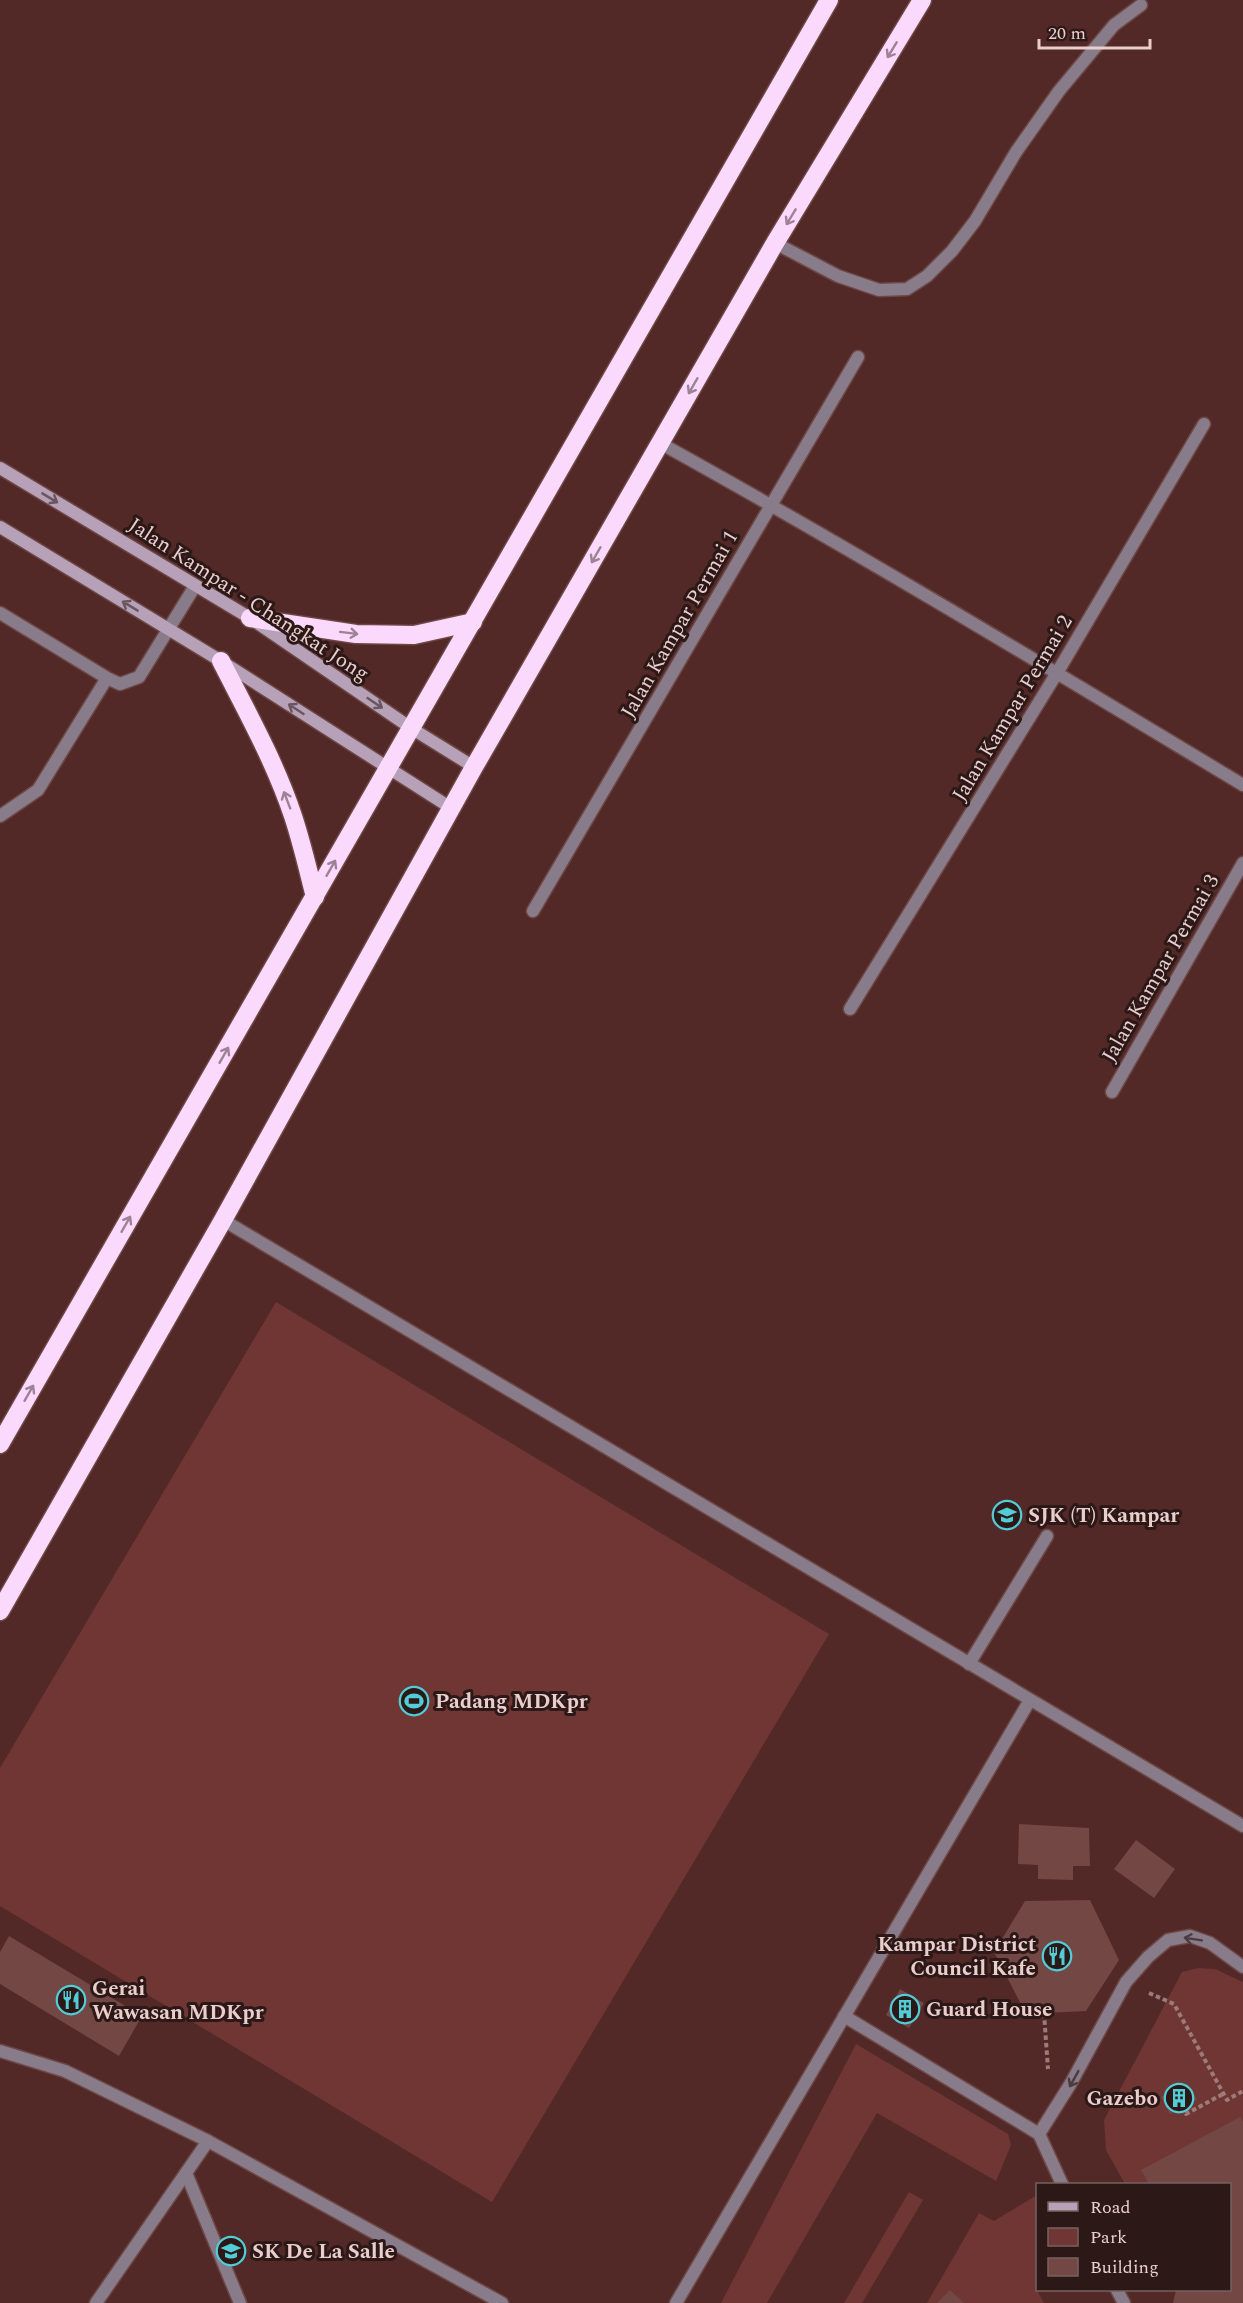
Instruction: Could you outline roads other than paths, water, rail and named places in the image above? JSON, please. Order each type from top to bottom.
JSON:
[{"type":"highway","points":[[0,1444],[829,0]]},
{"type":"highway","points":[[0,1611],[224,1220],[474,767],[775,243],[922,0]]},
{"type":"highway","points":[[250,618],[368,634],[414,635],[473,622]]},
{"type":"highway","points":[[221,661],[280,783],[293,817],[315,897]]},
{"type":"main road","name":"Jalan Kampar - Changkat Jong","points":[[0,468],[250,618],[411,728],[474,767]]},
{"type":"main road","points":[[0,527],[221,661],[451,808]]},
{"type":"street","points":[[775,243],[838,276],[879,290],[907,289],[927,276],[952,251],[975,221],[1016,152],[1059,91],[1114,25],[1140,5]]},
{"type":"street","name":"Jalan Kampar Permai 1","points":[[533,911],[858,357]]},
{"type":"street","name":"Jalan Kampar Permai 2","points":[[850,1010],[1057,673],[1204,424]]},
{"type":"street","points":[[660,443],[771,505],[1243,785]]},
{"type":"street","points":[[0,613],[120,684],[139,677],[195,586]]},
{"type":"street","points":[[0,816],[38,790],[107,678]]},
{"type":"street","name":"Jalan Kampar Permai 3","points":[[1112,1092],[1243,863]]},
{"type":"street","points":[[224,1220],[1243,1826]]},
{"type":"street","points":[[969,1664],[1047,1536]]},
{"type":"street","points":[[676,2303],[1030,1700]]},
{"type":"street","points":[[1039,2134],[1071,2083],[1126,1982],[1148,1957],[1168,1940],[1190,1936],[1210,1943],[1243,1967]]},
{"type":"street","points":[[844,2016],[1039,2134],[1062,2183]]},
{"type":"street","points":[[0,2050],[65,2071],[208,2141],[502,2303]]},
{"type":"street","points":[[96,2303],[208,2141]]},
{"type":"street","points":[[186,2173],[240,2303]]},
{"type":"place","name":"SJK (T) Kampar","points":[[1007,1515]]},
{"type":"place","name":"Padang MDKpr","points":[[414,1701]]},
{"type":"place","name":"Kampar District Council Kafe","points":[[1057,1956]]},
{"type":"place","name":"Gerai Wawasan MDKpr","points":[[71,2000]]},
{"type":"place","name":"Guard House","points":[[905,2009]]},
{"type":"place","name":"Gazebo","points":[[1179,2098]]},
{"type":"place","name":"SK De La Salle","points":[[231,2251]]}]
